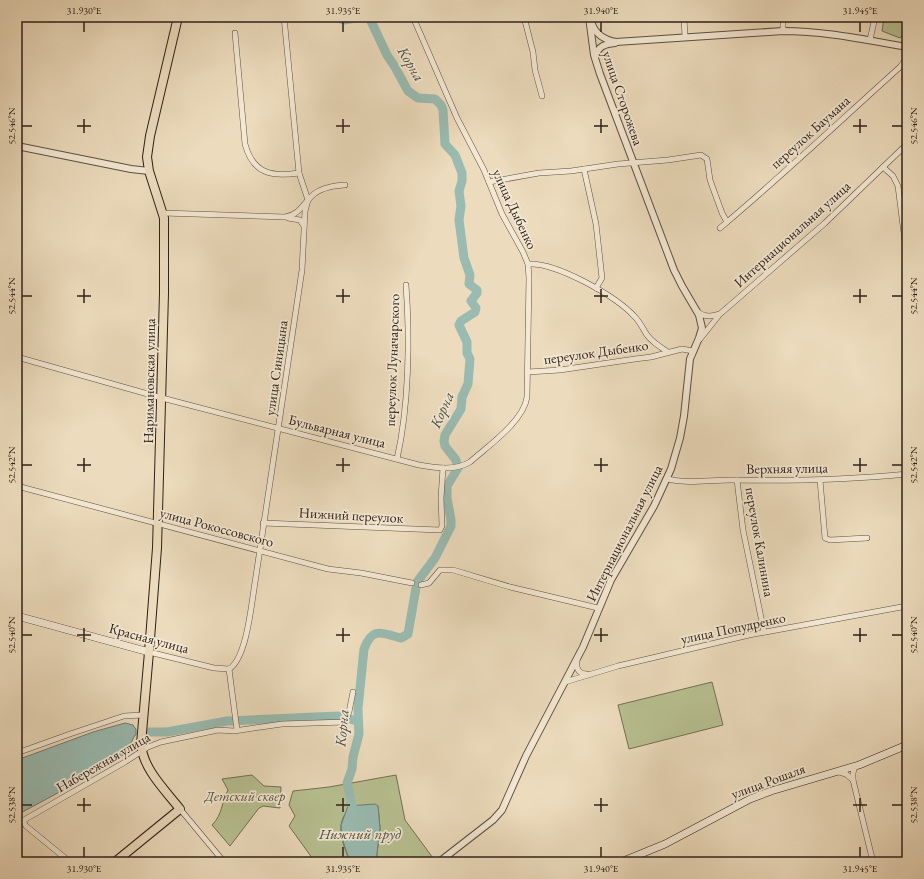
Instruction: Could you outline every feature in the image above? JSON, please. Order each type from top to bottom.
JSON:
[{"type":"main road","name":"Наримановская улица","points":[[142,750],[141,739],[158,523],[162,398],[164,248],[163,213],[149,171],[147,157],[150,136],[178,17]]},
{"type":"main road","name":"Красная улица","points":[[17,616],[149,652]]},
{"type":"main road","name":"улица Рошаля","points":[[621,862],[665,844],[750,799],[855,766],[907,745]]},
{"type":"main road","points":[[115,862],[180,809],[152,773],[145,761],[142,750]]},
{"type":"street","name":"улица Синицына","points":[[229,669],[235,665],[239,659],[247,630],[279,429],[302,270],[306,208],[308,200],[300,174],[284,17]]},
{"type":"street","name":"улица Дыбенко","points":[[413,17],[443,87],[489,182],[502,214],[518,242],[528,264],[528,372],[526,404],[523,411],[514,422],[470,462],[463,466]]},
{"type":"street","points":[[524,17],[542,96]]},
{"type":"street","points":[[684,17],[685,37]]},
{"type":"street","points":[[783,31],[784,17]]},
{"type":"street","points":[[870,40],[874,17]]},
{"type":"street","points":[[590,18],[595,31],[602,37],[612,41],[621,42]]},
{"type":"street","name":"улица Сторожева","points":[[590,18],[595,59],[678,279],[698,312],[702,322]]},
{"type":"street","points":[[595,59],[596,53],[602,46],[621,42],[783,31],[814,32],[907,47]]},
{"type":"street","points":[[235,34],[245,144],[249,155],[256,166],[268,173],[280,175],[300,174]]},
{"type":"street","name":"переулок Баумана","points":[[720,228],[900,67],[907,58]]},
{"type":"street","name":"Интернациональная улица","points":[[442,861],[500,813],[523,762],[577,659],[587,638],[598,608],[617,568],[654,506],[673,463],[682,427],[689,369],[693,351],[697,344],[720,314],[825,223],[907,144]]},
{"type":"street","points":[[17,146],[131,170],[149,171]]},
{"type":"street","points":[[489,182],[539,173],[584,169],[633,162],[676,159],[698,154],[705,156],[708,162],[710,180],[722,213],[727,222]]},
{"type":"street","points":[[883,168],[893,176],[898,186],[907,257]]},
{"type":"street","points":[[584,169],[596,224],[602,278],[596,288]]},
{"type":"street","points":[[286,217],[297,213],[308,200],[320,190],[345,185]]},
{"type":"street","points":[[163,213],[286,217],[300,220],[305,229]]},
{"type":"street","name":"переулок Дыбенко","points":[[528,264],[548,266],[596,288],[634,315],[650,339],[668,352]]},
{"type":"street","name":"переулок Луначарского","points":[[397,459],[402,433],[407,374],[408,310],[406,285]]},
{"type":"street","points":[[698,312],[705,316],[720,314]]},
{"type":"street","name":"Интернациональная улица","points":[[697,344],[701,335],[702,322]]},
{"type":"street","name":"переулок Дыбенко","points":[[528,372],[550,371],[651,357],[682,349],[693,351]]},
{"type":"street","name":"Бульварная улица","points":[[17,357],[162,398],[397,459],[443,468],[463,466]]},
{"type":"street","name":"Нижний переулок","points":[[263,523],[437,531],[440,530],[442,526],[441,498],[443,468]]},
{"type":"street","name":"Верхняя улица","points":[[667,479],[680,482],[820,480],[867,478],[907,474]]},
{"type":"street","name":"переулок Калинина","points":[[737,480],[743,530],[764,632]]},
{"type":"street","points":[[820,480],[825,538],[830,540],[867,538]]},
{"type":"street","name":"улица Рокоссовского","points":[[17,486],[328,569],[361,573],[412,583]]},
{"type":"street","points":[[421,585],[429,583],[440,570],[453,570],[510,587],[598,608]]},
{"type":"street","name":"улица Попудренко","points":[[565,682],[590,674],[764,632],[907,606]]},
{"type":"street","name":"Красная улица","points":[[149,652],[214,668],[229,669]]},
{"type":"street","points":[[577,659],[576,666],[578,671],[582,674],[590,674]]},
{"type":"street","points":[[229,669],[238,730]]},
{"type":"street","name":"Набережная улица","points":[[17,824],[154,744],[218,730],[238,730],[282,724],[344,723],[348,717],[353,692]]},
{"type":"street","name":"Набережная улица","points":[[17,753],[124,716],[143,715]]},
{"type":"street","points":[[855,766],[853,780],[873,862]]},
{"type":"street","points":[[835,772],[846,774],[853,780]]},
{"type":"street","points":[[180,809],[224,862]]},
{"type":"street","points":[[23,821],[26,826],[70,862]]},
{"type":"green space","points":[[884,17],[907,17],[907,29],[900,38],[882,31]]},
{"type":"green space","points":[[712,682],[723,725],[629,749],[618,705]]},
{"type":"green space","name":"Детский сквер","points":[[252,775],[264,786],[281,787],[280,808],[263,806],[259,808],[230,846],[212,825],[220,813],[228,790],[222,779]]},
{"type":"green space","points":[[396,775],[405,820],[433,858],[428,862],[376,862],[380,828],[378,806],[363,805],[348,810],[341,823],[341,835],[350,862],[315,862],[289,826],[295,816],[289,805],[293,791],[329,787]]},
{"type":"water","points":[[125,723],[133,725],[136,729],[136,735],[127,751],[115,762],[17,815],[17,760],[93,732]]},
{"type":"water","name":"Нижний пруд","points":[[375,804],[378,806],[380,828],[376,862],[350,862],[342,838],[341,825],[348,806]]},
{"type":"waterway","name":"Корна","points":[[334,17],[344,20],[362,17]]},
{"type":"waterway","name":"Корна","points":[[355,818],[347,783],[352,769],[353,757],[359,734],[358,708],[364,649],[367,641],[375,634],[384,633],[401,638],[408,634],[417,582],[435,558],[451,526],[447,486],[458,468],[456,460],[445,446],[444,441],[445,435],[461,409],[462,397],[468,384],[470,359],[467,353],[467,342],[459,325],[461,321],[475,312],[476,308],[471,301],[477,293],[477,290],[469,284],[470,275],[464,258],[459,220],[461,206],[459,191],[462,181],[462,173],[455,155],[445,144],[443,110],[441,105],[435,99],[418,98],[408,91],[387,55],[370,19],[367,17]]},
{"type":"waterway","points":[[147,732],[167,732],[227,721],[338,716],[357,721]]}]
